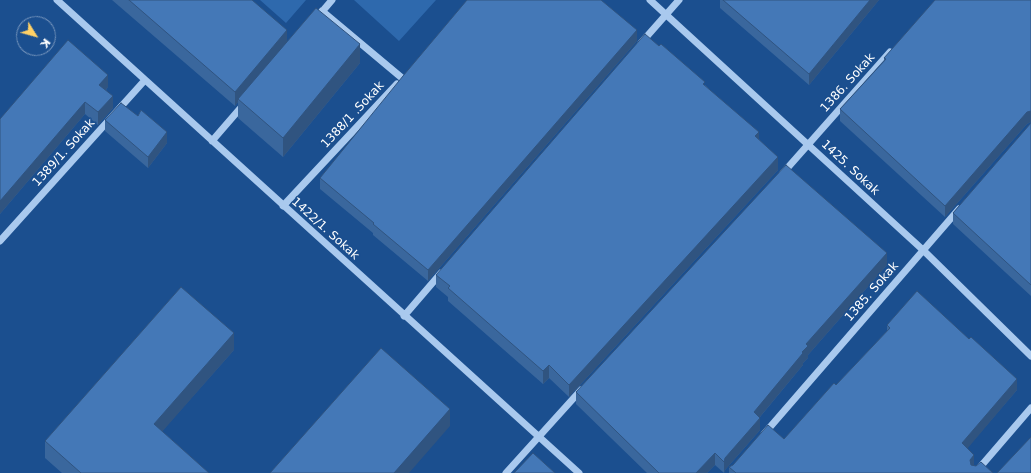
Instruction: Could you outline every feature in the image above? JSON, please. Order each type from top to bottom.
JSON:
[{"type":"street","name":"1422/1. Sokak","points":[[57,0],[579,473]]},
{"type":"street","points":[[307,29],[332,0]]},
{"type":"street","name":"1425. Sokak","points":[[650,0],[923,250],[1031,356]]},
{"type":"street","points":[[634,50],[679,0]]},
{"type":"street","points":[[322,11],[402,78]]},
{"type":"street","name":"1386. Sokak","points":[[776,180],[896,46]]},
{"type":"street","name":"1388/1 .Sokak","points":[[283,206],[408,72]]},
{"type":"street","name":"1389/1. Sokak","points":[[0,241],[145,80]]},
{"type":"street","points":[[212,141],[247,100]]},
{"type":"street","name":"1385. Sokak","points":[[761,437],[964,203]]},
{"type":"street","points":[[404,316],[446,267]]},
{"type":"street","points":[[506,473],[587,384]]},
{"type":"street","points":[[975,473],[1031,408]]},
{"type":"shaded area","points":[[260,0],[306,0],[286,23]]},
{"type":"shaded area","points":[[354,0],[436,0],[399,41]]},
{"type":"building","points":[[129,0],[252,0],[287,30],[235,92]]},
{"type":"building","points":[[467,0],[601,0],[637,30],[428,270],[320,178]]},
{"type":"building","points":[[723,0],[870,0],[809,74]]},
{"type":"building","points":[[935,0],[1031,0],[1031,111],[1027,112],[945,206],[840,109],[886,59],[884,58]]},
{"type":"building","points":[[316,8],[360,44],[283,138],[238,99]]},
{"type":"building","points":[[645,34],[659,46],[661,44],[705,82],[703,84],[759,132],[755,136],[778,157],[569,385],[549,365],[543,371],[448,288],[450,286],[436,275]]},
{"type":"building","points":[[68,40],[108,75],[99,85],[113,96],[98,112],[85,102],[0,201],[0,119],[54,56],[56,56],[56,54]]},
{"type":"building","points":[[121,103],[138,116],[141,110],[167,132],[148,157],[105,120]]},
{"type":"building","points":[[1031,123],[1031,285],[953,213]]},
{"type":"building","points":[[786,165],[887,253],[806,344],[808,346],[802,352],[803,353],[754,412],[760,418],[725,458],[724,462],[715,453],[696,473],[659,473],[576,392]]},
{"type":"building","points":[[181,287],[234,333],[154,424],[209,473],[81,473],[45,441]]},
{"type":"building","points":[[917,291],[969,339],[971,337],[1017,379],[962,443],[974,455],[970,460],[971,465],[976,466],[981,462],[993,473],[736,473],[729,467],[733,465],[768,425],[784,439],[834,383],[836,385],[890,328],[887,325]]},
{"type":"building","points":[[381,348],[450,409],[394,473],[270,473]]},
{"type":"building","points":[[1031,437],[1031,473],[997,473]]},
{"type":"building","points":[[533,453],[555,473],[514,473]]}]
